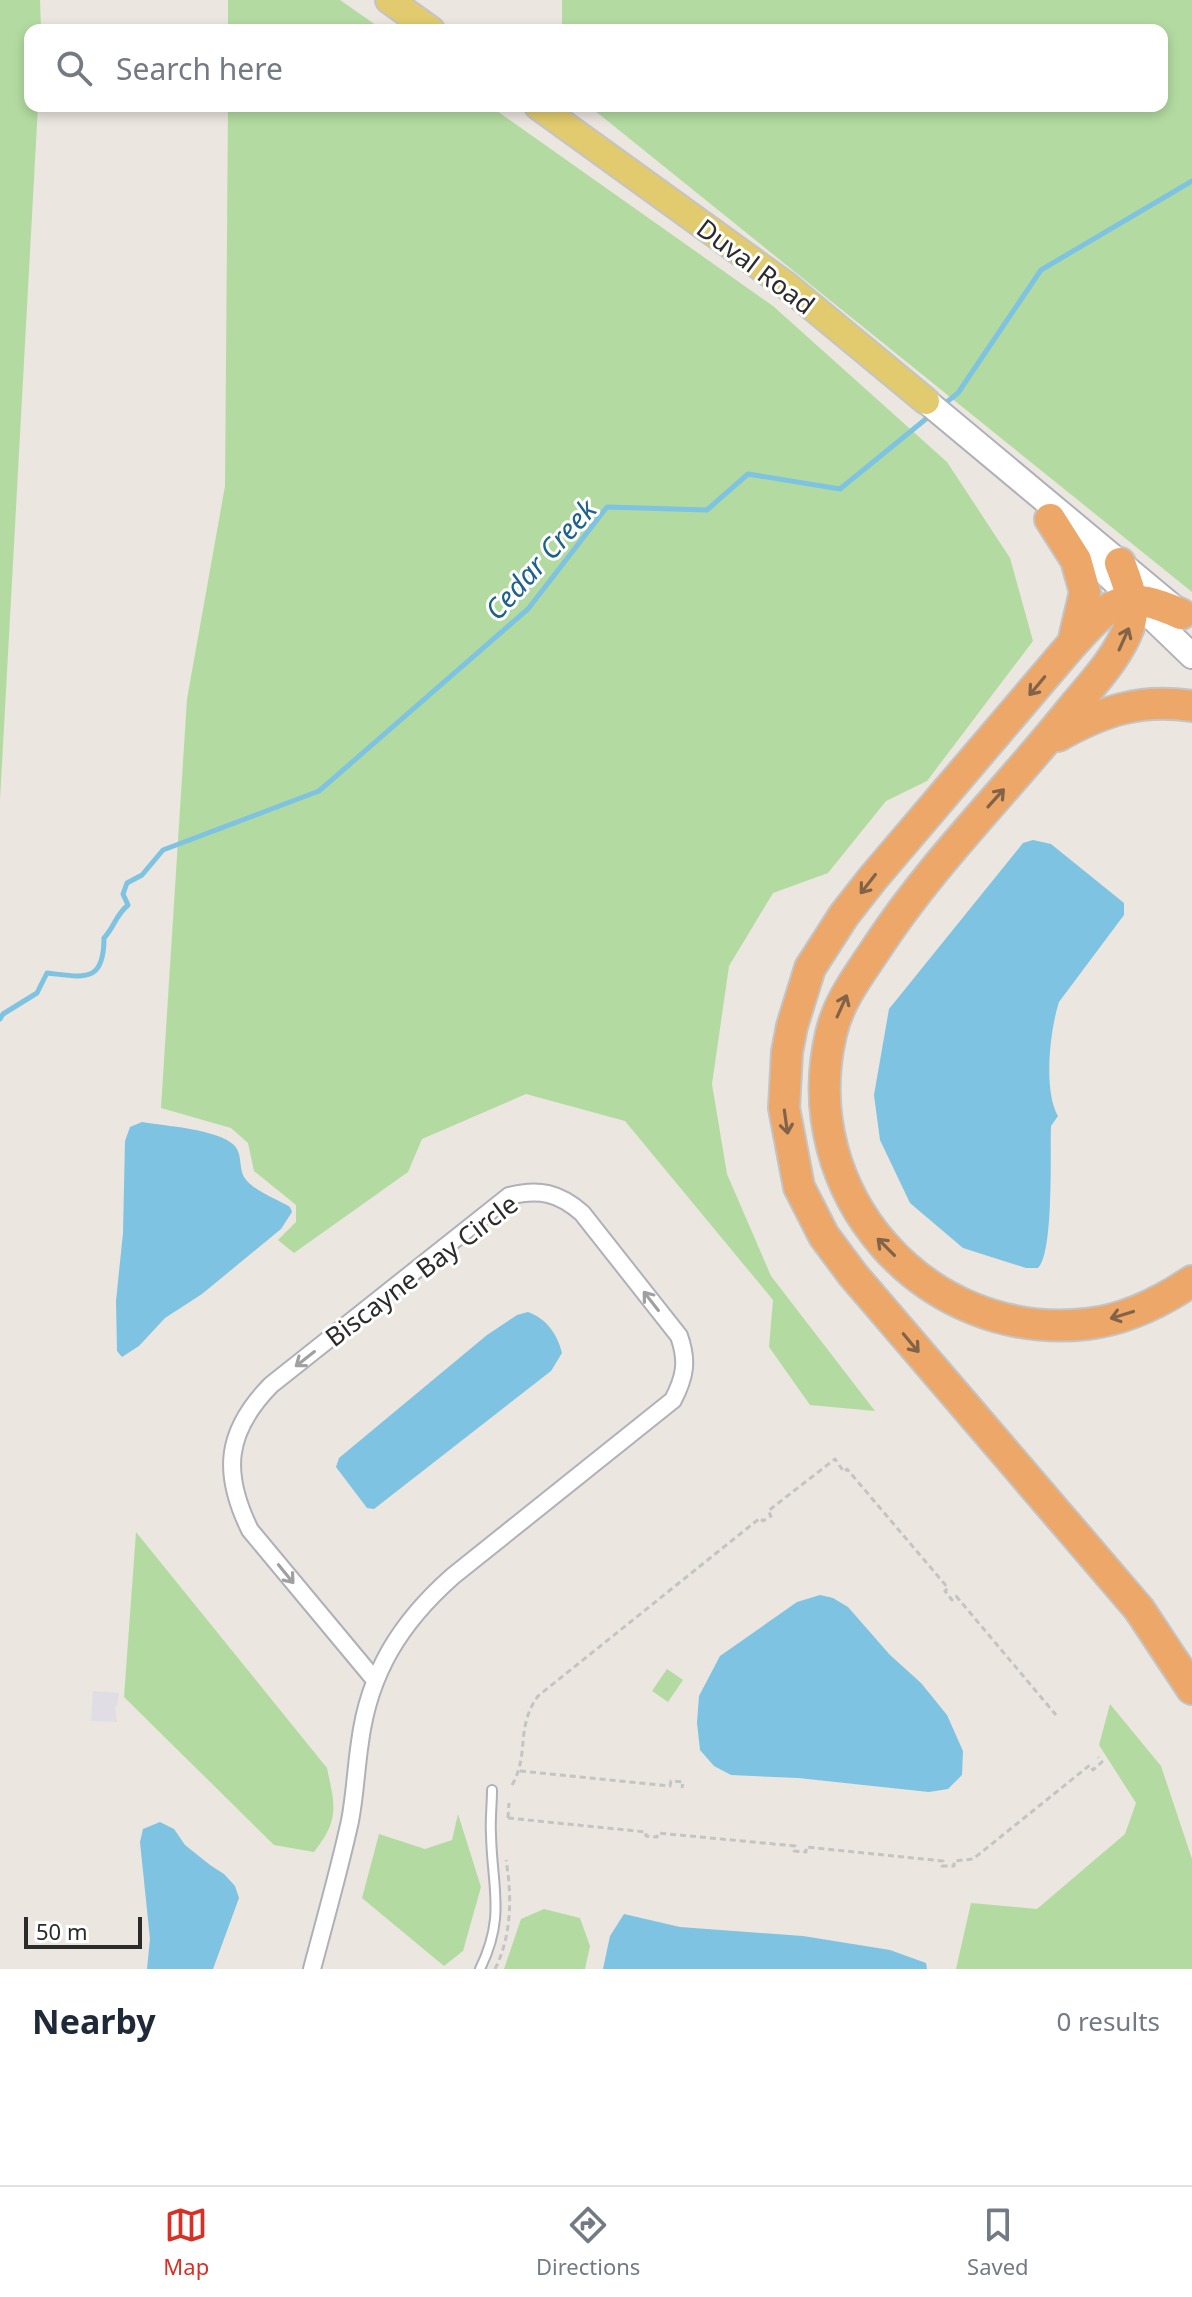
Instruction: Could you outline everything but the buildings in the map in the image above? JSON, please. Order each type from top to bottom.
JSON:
[{"type":"highway","points":[[1050,519],[1076,560],[1085,592],[1073,643]]},
{"type":"highway","points":[[1120,563],[1134,599],[1130,625],[1118,652],[1043,745],[904,906],[841,1004],[831,1031],[823,1097],[831,1145],[839,1170],[865,1224],[926,1284],[949,1298],[1007,1319],[1065,1325],[1089,1324],[1157,1303],[1192,1281]]},
{"type":"highway","points":[[1186,618],[1154,602],[1134,599],[1114,603],[1073,643],[873,878],[824,942],[810,968],[787,1052],[784,1108],[799,1187],[824,1236],[853,1275],[1139,1609],[1192,1689]]},
{"type":"highway","points":[[1043,745],[1091,717],[1136,705],[1192,706]]},
{"type":"main road","points":[[389,0],[423,24]]},
{"type":"main road","name":"Duval Road","points":[[546,112],[787,286],[967,435]]},
{"type":"main road","points":[[967,435],[992,465],[1192,656]]},
{"type":"main road","points":[[967,435],[1186,618]]},
{"type":"street","name":"Biscayne Bay Circle","points":[[528,1191],[549,1193],[567,1200],[582,1213],[679,1336],[685,1352],[683,1382],[673,1400],[427,1599],[403,1629],[374,1679],[250,1530],[237,1502],[231,1478],[233,1452],[240,1427],[262,1395],[509,1196],[528,1191]]},
{"type":"street","points":[[312,1969],[351,1818],[360,1740],[374,1679]]},
{"type":"lane","points":[[480,1969],[495,1930],[497,1893],[491,1836],[492,1790]]},
{"type":"path","points":[[512,1785],[520,1771],[525,1717],[538,1696],[760,1518],[763,1521],[771,1516],[768,1511],[835,1459],[844,1472],[847,1469],[948,1588],[945,1591],[952,1600],[956,1596],[1056,1715]]},
{"type":"path","points":[[508,1818],[646,1832],[646,1836],[657,1837],[658,1833],[795,1846],[794,1851],[806,1852],[806,1847],[943,1861],[942,1866],[954,1866],[954,1861],[973,1859],[1090,1765],[1093,1770],[1102,1762],[1098,1757]]},
{"type":"path","points":[[520,1771],[670,1786],[671,1781],[683,1782],[682,1788]]},
{"type":"shaded area","points":[[93,1691],[119,1693],[115,1707],[117,1722],[91,1721]]},
{"type":"green space","points":[[0,0],[40,0],[41,24],[24,24],[24,112],[38,112],[0,800]]},
{"type":"green space","points":[[228,0],[340,0],[374,24],[228,24]]},
{"type":"green space","points":[[562,0],[1192,0],[1192,592],[596,112],[1168,112],[1168,24],[562,24]]},
{"type":"green space","points":[[228,112],[498,112],[773,306],[947,462],[1010,558],[1033,641],[927,781],[886,801],[828,873],[773,893],[729,966],[712,1084],[727,1174],[771,1276],[875,1411],[810,1405],[769,1347],[773,1300],[625,1121],[526,1094],[422,1139],[408,1172],[294,1253],[278,1240],[296,1222],[296,1205],[254,1171],[248,1143],[231,1128],[161,1108],[187,699],[225,486]]},
{"type":"green space","points":[[136,1532],[327,1768],[333,1803],[332,1821],[314,1852],[274,1845],[124,1697]]},
{"type":"green space","points":[[667,1669],[683,1680],[668,1702],[652,1691]]},
{"type":"green space","points":[[1110,1704],[1161,1766],[1192,1859],[1192,1969],[956,1969],[971,1903],[1037,1909],[1125,1834],[1136,1803],[1099,1745]]},
{"type":"green space","points":[[458,1814],[481,1887],[463,1951],[444,1966],[362,1898],[379,1834],[425,1849],[452,1840]]},
{"type":"green space","points":[[544,1909],[580,1918],[590,1946],[585,1969],[504,1969],[521,1919]]},
{"type":"water","points":[[1033,840],[1051,844],[1124,903],[1124,915],[1059,1002],[1053,1028],[1049,1076],[1053,1105],[1058,1116],[1051,1126],[1047,1243],[1038,1268],[1026,1268],[963,1248],[910,1203],[880,1140],[874,1095],[889,1009],[1023,843]]},
{"type":"water","points":[[142,1122],[203,1132],[226,1140],[237,1148],[246,1180],[290,1207],[292,1212],[281,1229],[202,1294],[165,1318],[139,1346],[122,1357],[117,1351],[116,1301],[123,1233],[125,1141],[130,1127]]},
{"type":"water","points":[[528,1312],[546,1323],[560,1346],[562,1353],[551,1371],[374,1509],[367,1508],[336,1467],[339,1458],[487,1335],[517,1315]]},
{"type":"water","points":[[820,1595],[848,1607],[890,1655],[921,1683],[947,1715],[963,1751],[962,1775],[948,1789],[929,1792],[798,1778],[731,1775],[714,1766],[700,1750],[697,1723],[699,1696],[720,1656],[797,1602]]},
{"type":"water","points":[[160,1822],[174,1829],[185,1845],[235,1886],[239,1898],[213,1969],[147,1969],[150,1939],[140,1842],[143,1829]]},
{"type":"water","points":[[624,1914],[680,1927],[803,1936],[890,1950],[926,1963],[927,1969],[603,1969],[610,1936]]},
{"type":"waterway","name":"Cedar Creek","points":[[943,405],[958,393],[1041,270],[1192,181]]},
{"type":"waterway","name":"Cedar Creek","points":[[0,1019],[37,993],[47,973],[81,976],[96,970],[103,953],[104,938],[128,905],[123,894],[127,883],[142,875],[163,850],[319,791],[528,609],[607,507],[707,510],[748,474],[840,489],[932,414]]}]
